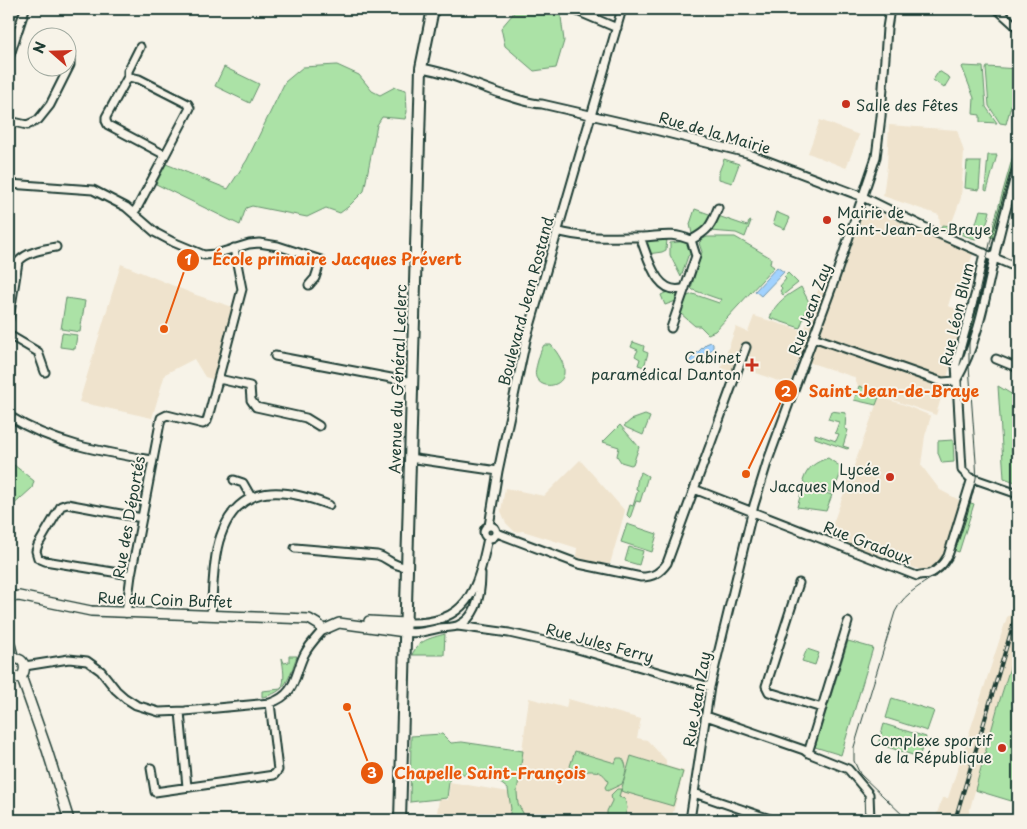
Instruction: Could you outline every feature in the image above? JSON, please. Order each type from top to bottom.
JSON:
[{"type":"main road","name":"Avenue du Général Leclerc","points":[[400,820],[421,68],[434,9]]},
{"type":"street","points":[[9,58],[25,9]]},
{"type":"street","points":[[576,9],[617,28]]},
{"type":"street","name":"Boulevard Jean Rostand","points":[[489,526],[498,471],[526,340],[622,9]]},
{"type":"street","name":"Rue Jean Zay","points":[[690,820],[710,687],[752,512],[766,463],[813,337],[876,156],[879,141],[890,9]]},
{"type":"street","points":[[997,9],[1018,28]]},
{"type":"street","points":[[140,47],[128,70],[128,77],[106,117],[106,122],[108,125],[165,155]]},
{"type":"street","name":"Rue de la Mairie","points":[[421,68],[448,74],[534,104],[542,104],[740,151],[863,197],[932,231],[1018,268]]},
{"type":"street","points":[[128,77],[139,79],[189,105],[190,108],[133,213]]},
{"type":"street","points":[[9,122],[27,125],[38,120],[50,105],[64,78]]},
{"type":"street","name":"Rue Léon Blum","points":[[956,381],[963,368],[979,322],[1018,166]]},
{"type":"street","points":[[9,184],[86,188],[92,190],[133,213],[156,233],[204,255],[216,254],[258,243],[278,246],[321,260],[315,278],[309,284]]},
{"type":"street","points":[[691,240],[705,232],[712,224],[718,208]]},
{"type":"street","points":[[557,231],[580,236],[640,237],[678,235],[691,240]]},
{"type":"street","points":[[640,237],[656,278],[662,284],[679,290],[685,288]]},
{"type":"street","points":[[672,328],[696,256],[691,240]]},
{"type":"street","points":[[9,319],[18,262],[22,257],[46,248],[56,247]]},
{"type":"street","points":[[234,248],[242,289],[219,379],[250,386],[251,400],[256,408],[306,418],[319,426]]},
{"type":"street","name":"Rue Léon Blum","points":[[969,476],[962,470],[956,364],[976,292],[984,254]]},
{"type":"street","points":[[9,336],[38,352],[45,372]]},
{"type":"street","points":[[813,337],[942,382],[956,381]]},
{"type":"street","points":[[497,533],[579,564],[640,577],[650,576],[659,572],[667,563],[746,347]]},
{"type":"street","points":[[275,356],[412,382]]},
{"type":"street","points":[[996,360],[1018,368]]},
{"type":"street","name":"Rue des Déportés","points":[[126,613],[131,575],[161,418],[167,415],[205,423],[219,379]]},
{"type":"street","points":[[9,416],[46,435],[70,444],[102,452],[152,460]]},
{"type":"street","points":[[409,458],[498,471]]},
{"type":"street","points":[[969,476],[1018,494]]},
{"type":"street","name":"Rue Gradoux","points":[[694,489],[917,576],[935,571],[948,556],[969,476]]},
{"type":"street","points":[[234,480],[242,483],[251,497]]},
{"type":"street","points":[[211,615],[221,535],[237,508],[251,497],[278,492],[306,496],[329,505]]},
{"type":"street","points":[[131,575],[45,560],[38,558],[36,551],[60,506],[67,504],[142,518]]},
{"type":"street","points":[[405,628],[434,622],[457,611],[470,596],[481,568],[488,538],[484,531],[489,526],[495,527],[497,533]]},
{"type":"street","points":[[488,538],[494,537],[497,533]]},
{"type":"street","points":[[295,548],[377,555],[391,564],[406,567]]},
{"type":"street","points":[[405,628],[415,634],[458,626],[468,619],[472,615],[478,600],[481,585],[481,568]]},
{"type":"street","points":[[799,583],[766,686],[769,692],[822,708]]},
{"type":"street","name":"Rue du Coin Buffet","points":[[9,597],[20,596],[91,611],[309,619],[321,627],[339,623],[405,628]]},
{"type":"street","name":"Rue Jules Ferry","points":[[457,611],[482,629]]},
{"type":"street","points":[[808,753],[848,622]]},
{"type":"street","name":"Rue Jules Ferry","points":[[458,626],[509,633],[567,646],[710,687]]},
{"type":"street","points":[[25,666],[69,659],[87,661],[101,671],[120,694],[136,705],[159,712],[180,712],[270,703],[279,700],[290,690],[304,656],[321,627]]},
{"type":"street","points":[[9,641],[11,660],[20,660],[25,666],[21,676],[16,678],[9,674]]},
{"type":"street","points":[[21,676],[69,820]]},
{"type":"street","points":[[151,768],[155,792],[277,774],[270,703]]},
{"type":"street","points":[[180,712],[187,787]]},
{"type":"street","points":[[706,716],[786,743],[842,765],[848,769],[867,791],[870,798],[870,820]]},
{"type":"street","points":[[694,793],[774,820]]},
{"type":"shaded area","points":[[820,120],[859,135],[846,168],[808,153]]},
{"type":"shaded area","points":[[889,125],[957,130],[964,152],[961,198],[951,225],[940,225],[939,215],[883,196]]},
{"type":"shaded area","points":[[863,209],[871,209],[973,254],[961,288],[953,290],[948,306],[966,312],[936,415],[859,388],[854,377],[808,362],[798,361],[789,385],[737,366],[735,373],[721,368],[736,327],[748,332],[754,316],[804,331],[823,276],[837,279]]},
{"type":"shaded area","points":[[121,264],[196,295],[233,307],[215,380],[205,377],[194,359],[165,374],[152,418],[79,402]]},
{"type":"shaded area","name":"Lycée Jacques Monod","points":[[879,397],[931,416],[925,436],[921,465],[940,490],[961,501],[946,552],[939,563],[932,568],[921,570],[828,537]]},
{"type":"shaded area","points":[[580,460],[625,511],[610,564],[597,563],[576,557],[577,548],[523,531],[515,532],[506,523],[501,511],[505,488],[544,496]]},
{"type":"shaded area","points":[[1018,588],[1018,642],[998,706],[967,820],[935,820],[942,798],[948,798]]},
{"type":"shaded area","points":[[529,698],[566,708],[568,699],[641,719],[637,738],[647,740],[666,760],[666,766],[684,771],[671,820],[525,820],[515,803]]},
{"type":"shaded area","points":[[450,782],[515,793],[511,820],[436,820],[439,799],[448,800]]},
{"type":"green space","points":[[514,9],[560,9],[564,41],[556,68],[534,71],[505,46],[501,28],[513,14]]},
{"type":"green space","points":[[337,65],[359,75],[372,91],[380,95],[395,87],[406,90],[407,112],[405,119],[382,117],[377,125],[364,191],[340,213],[326,208],[307,217],[252,206],[246,208],[240,225],[156,184],[166,164],[228,189],[247,160],[285,82],[303,67]]},
{"type":"green space","points":[[963,66],[983,67],[986,107],[997,123],[980,122],[980,115],[973,114],[974,98]]},
{"type":"green space","points":[[224,67],[259,84],[250,103],[215,86]]},
{"type":"green space","points":[[987,67],[1018,69],[1018,80],[1006,124],[1000,123],[989,106]]},
{"type":"green space","points":[[939,71],[950,78],[944,88],[933,80]]},
{"type":"green space","points":[[1018,138],[1018,160],[996,238],[990,237]]},
{"type":"green space","points":[[988,155],[997,155],[987,191],[985,190]]},
{"type":"green space","points":[[724,159],[739,164],[732,183],[719,179],[719,172]]},
{"type":"green space","points":[[967,162],[981,162],[979,190],[965,188]]},
{"type":"green space","points":[[695,209],[712,215],[705,228],[692,234],[690,224]]},
{"type":"green space","points":[[980,210],[990,211],[984,231],[975,239],[941,228],[942,225],[952,226],[955,232],[973,233]]},
{"type":"green space","points":[[776,212],[790,218],[785,229],[775,225],[773,222]]},
{"type":"green space","points":[[718,216],[747,226],[751,221],[745,237],[736,233],[710,231]]},
{"type":"green space","points":[[707,237],[735,237],[771,258],[770,264],[774,267],[715,331],[708,334],[700,326],[695,326],[680,313],[685,297],[693,294],[719,303],[722,299],[691,288],[702,252],[699,243]]},
{"type":"green space","points":[[646,239],[667,239],[666,250],[648,254],[644,242]]},
{"type":"green space","points":[[687,241],[693,252],[688,256],[681,277],[670,255],[670,243]]},
{"type":"green space","points":[[983,269],[991,270],[967,348],[970,325]]},
{"type":"green space","points":[[788,273],[798,283],[783,295],[780,291],[782,288],[780,286]]},
{"type":"green space","points":[[801,287],[809,302],[800,328],[770,318],[779,303]]},
{"type":"green space","points":[[673,289],[679,291],[679,300],[665,305],[661,295]]},
{"type":"green space","points":[[66,298],[85,301],[80,332],[61,329]]},
{"type":"green space","points":[[62,333],[77,335],[75,349],[60,347]]},
{"type":"green space","points":[[633,342],[644,346],[643,351],[648,353],[644,367],[638,365],[640,359],[635,356],[638,350],[631,347]]},
{"type":"green space","points":[[544,345],[551,345],[563,365],[563,377],[557,384],[544,385],[536,376],[539,356]]},
{"type":"green space","points":[[859,386],[885,395],[884,398],[879,397],[876,405],[854,400]]},
{"type":"green space","points":[[998,386],[1018,398],[1018,483],[1004,478]]},
{"type":"green space","points":[[831,411],[846,413],[845,429],[848,430],[843,446],[849,448],[847,449],[815,438],[815,434],[836,441],[839,434],[835,433],[839,422],[828,419]]},
{"type":"green space","points":[[645,415],[650,417],[643,435],[624,426],[631,420]]},
{"type":"green space","points":[[620,425],[639,447],[631,465],[621,462],[617,456],[619,447],[603,442]]},
{"type":"green space","points":[[953,440],[954,462],[942,463],[938,453],[938,441]]},
{"type":"green space","points":[[828,458],[841,467],[842,470],[833,493],[807,485],[803,481],[812,466]]},
{"type":"green space","points":[[9,461],[34,481],[32,488],[9,509]]},
{"type":"green space","points":[[641,472],[648,476],[640,502],[636,501],[630,518],[627,515],[630,505],[633,506],[638,490],[636,489],[638,477]]},
{"type":"green space","points":[[806,487],[832,495],[826,511],[797,507],[802,490]]},
{"type":"green space","points":[[968,502],[974,504],[959,552],[953,550]]},
{"type":"green space","points":[[627,524],[657,534],[652,552],[621,542]]},
{"type":"green space","points":[[629,547],[643,551],[639,565],[625,561]]},
{"type":"green space","points":[[445,634],[444,655],[412,655],[421,643],[430,638]]},
{"type":"green space","points":[[848,641],[873,648],[841,755],[815,747]]},
{"type":"green space","name":"Complexe sportif de la République","points":[[1018,642],[1018,803],[975,790]]},
{"type":"green space","points":[[807,649],[819,653],[815,665],[802,661]]},
{"type":"green space","points":[[289,656],[297,656],[286,683],[281,688],[284,678],[282,658],[284,663],[289,662]]},
{"type":"green space","points":[[280,689],[277,692],[262,697],[262,691]]},
{"type":"green space","points":[[892,698],[934,711],[927,731],[886,718]]},
{"type":"green space","points":[[884,724],[926,737],[919,757],[878,744]]},
{"type":"green space","points":[[442,734],[451,743],[462,742],[523,751],[517,792],[518,804],[527,820],[508,820],[511,809],[508,789],[489,774],[450,774],[447,798],[410,802],[411,736]]},
{"type":"green space","points":[[575,751],[615,763],[617,758],[622,758],[626,767],[622,784],[607,791],[605,787],[608,782],[602,774],[594,771],[574,773],[570,766]]},
{"type":"green space","points":[[631,756],[683,772],[673,806],[621,791]]},
{"type":"green space","points":[[617,789],[621,789],[619,797],[625,799],[627,808],[624,820],[607,816],[607,811],[612,801],[611,795]]},
{"type":"water","points":[[777,267],[784,272],[761,296],[755,291]]},
{"type":"water","points":[[711,342],[713,348],[697,365],[688,362],[706,344]]},
{"type":"tram line","points":[[908,820],[860,774],[854,761],[854,747],[895,612],[904,598],[944,568],[954,551],[968,511],[976,476],[969,337],[991,239],[1018,145]]},
{"type":"railway","points":[[955,820],[1018,608]]},
{"type":"place","name":"Salle des Fêtes","points":[[846,104]]},
{"type":"place","name":"Mairie de Saint-Jean-de-Braye","points":[[827,220]]},
{"type":"place","name":"École primaire Jacques Prévert","points":[[164,329]]},
{"type":"place","name":"Cabinet paramédical Danton","points":[[752,365]]},
{"type":"place","name":"Saint-Jean-de-Braye","points":[[746,474]]},
{"type":"place","name":"Lycée Jacques Monod","points":[[890,477]]},
{"type":"place","name":"Chapelle Saint-François","points":[[347,707]]},
{"type":"place","name":"Complexe sportif de la République","points":[[1002,748]]}]
